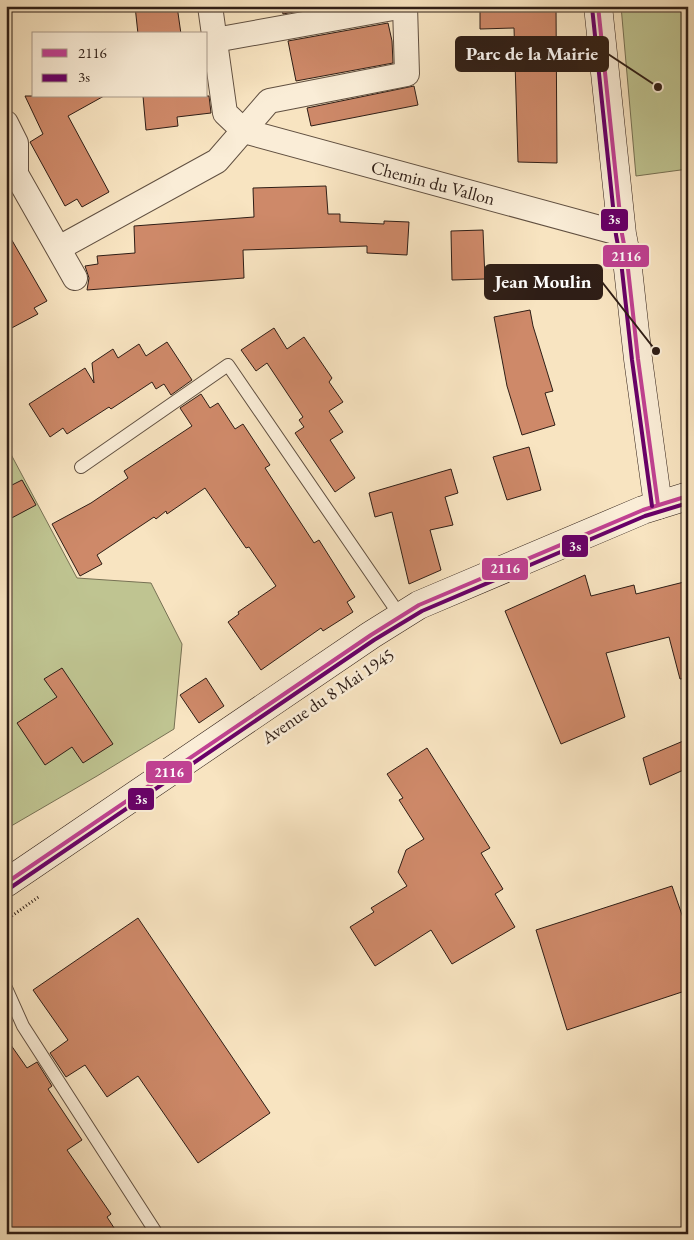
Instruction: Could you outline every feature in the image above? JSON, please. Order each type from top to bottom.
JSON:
[{"type":"street","name":"Chemin du Vallon","points":[[210,6],[225,113],[244,131],[622,234]]},
{"type":"street","points":[[59,248],[217,161],[269,101],[407,74],[404,6],[215,40]]},
{"type":"street","points":[[598,6],[622,234],[627,260],[639,369],[658,504]]},
{"type":"street","points":[[6,123],[16,143],[16,174],[75,278]]},
{"type":"street","name":"Avenue du 8 Mai 1945","points":[[6,882],[419,605],[658,504],[688,496]]},
{"type":"lane","points":[[81,467],[228,365],[401,616]]},
{"type":"lane","points":[[6,988],[23,1026],[157,1234]]},
{"type":"path","points":[[6,920],[46,892]]},
{"type":"green space","points":[[621,6],[688,6],[688,169],[636,176]]},
{"type":"green space","points":[[6,445],[77,578],[151,583],[182,644],[174,729],[6,829]]},
{"type":"building","points":[[135,6],[177,6],[181,32],[138,32]]},
{"type":"building","points":[[281,6],[325,6],[283,14]]},
{"type":"building","points":[[515,6],[556,6],[557,163],[518,162],[514,28],[480,29],[480,8],[515,8]]},
{"type":"building","points":[[388,23],[392,41],[393,63],[296,81],[288,41]]},
{"type":"building","points":[[414,86],[418,105],[311,126],[307,108]]},
{"type":"building","points":[[25,96],[32,96],[32,98],[100,98],[68,116],[109,192],[82,207],[77,199],[65,206],[30,142],[43,134]]},
{"type":"building","points":[[209,96],[211,113],[177,117],[178,126],[146,130],[143,98],[208,98]]},
{"type":"building","points":[[326,186],[328,214],[340,214],[340,222],[384,224],[384,221],[409,222],[407,255],[367,253],[367,246],[243,250],[244,278],[87,290],[89,278],[85,266],[98,264],[97,256],[135,253],[134,226],[254,217],[253,188]]},
{"type":"building","points":[[6,230],[47,301],[34,308],[38,314],[6,331]]},
{"type":"building","points":[[483,230],[485,279],[452,280],[451,231]]},
{"type":"building","points":[[530,310],[553,391],[545,393],[555,425],[522,435],[507,386],[494,317]]},
{"type":"building","points":[[274,328],[287,349],[304,337],[332,378],[329,382],[343,402],[329,411],[343,432],[330,440],[355,478],[335,492],[295,433],[304,427],[299,420],[303,417],[267,363],[256,371],[241,350]]},
{"type":"building","points":[[167,342],[192,380],[171,395],[164,384],[156,389],[152,382],[111,409],[109,407],[67,434],[63,428],[50,437],[29,404],[85,368],[94,383],[92,363],[113,349],[118,358],[139,344],[146,356]]},
{"type":"building","points":[[201,394],[210,408],[218,403],[235,429],[243,424],[270,465],[265,468],[314,543],[319,540],[355,597],[347,602],[353,612],[323,631],[321,628],[261,670],[228,622],[239,614],[238,612],[276,586],[249,547],[246,548],[205,488],[167,514],[166,511],[156,519],[154,517],[97,555],[102,564],[80,576],[52,524],[91,503],[128,478],[124,471],[192,426],[180,408]]},
{"type":"building","points":[[529,447],[541,490],[507,500],[493,457]]},
{"type":"building","points":[[451,469],[458,493],[445,497],[453,525],[430,530],[441,570],[409,584],[392,512],[375,517],[369,493]]},
{"type":"building","points":[[22,480],[36,505],[6,521],[6,488]]},
{"type":"building","points":[[585,575],[591,596],[634,585],[636,594],[688,581],[688,678],[680,679],[669,637],[606,653],[625,717],[561,744],[505,611]]},
{"type":"building","points":[[62,668],[113,744],[83,763],[72,747],[45,765],[17,723],[57,697],[44,679]]},
{"type":"building","points":[[206,678],[224,706],[199,723],[180,695]]},
{"type":"building","points":[[688,739],[688,768],[650,785],[643,758]]},
{"type":"building","points":[[427,748],[490,848],[481,853],[503,889],[495,894],[515,927],[452,964],[431,930],[375,966],[350,927],[374,912],[371,908],[407,886],[398,872],[406,850],[424,839],[399,800],[403,798],[387,774]]},
{"type":"building","points":[[672,886],[688,932],[688,990],[567,1030],[536,930]]},
{"type":"building","points":[[138,918],[270,1113],[198,1163],[138,1076],[107,1097],[85,1065],[66,1077],[50,1053],[68,1040],[33,990]]},
{"type":"building","points":[[6,1038],[27,1068],[37,1062],[52,1086],[48,1089],[82,1140],[67,1150],[111,1214],[107,1217],[118,1234],[6,1234]]},
{"type":"transit line","name":"2116","points":[[598,6],[622,234],[627,260],[638,359],[658,505]]},
{"type":"transit line","name":"3s","points":[[592,7],[616,235],[621,261],[632,360],[652,506]]},
{"type":"transit line","name":"2116","points":[[6,883],[371,635],[419,605],[643,510],[688,496]]},
{"type":"transit line","name":"3s","points":[[10,888],[374,640],[422,611],[645,516],[688,503]]},
{"type":"place","name":"Parc de la Mairie","points":[[658,87]]},
{"type":"place","name":"Jean Moulin","points":[[656,351]]}]
